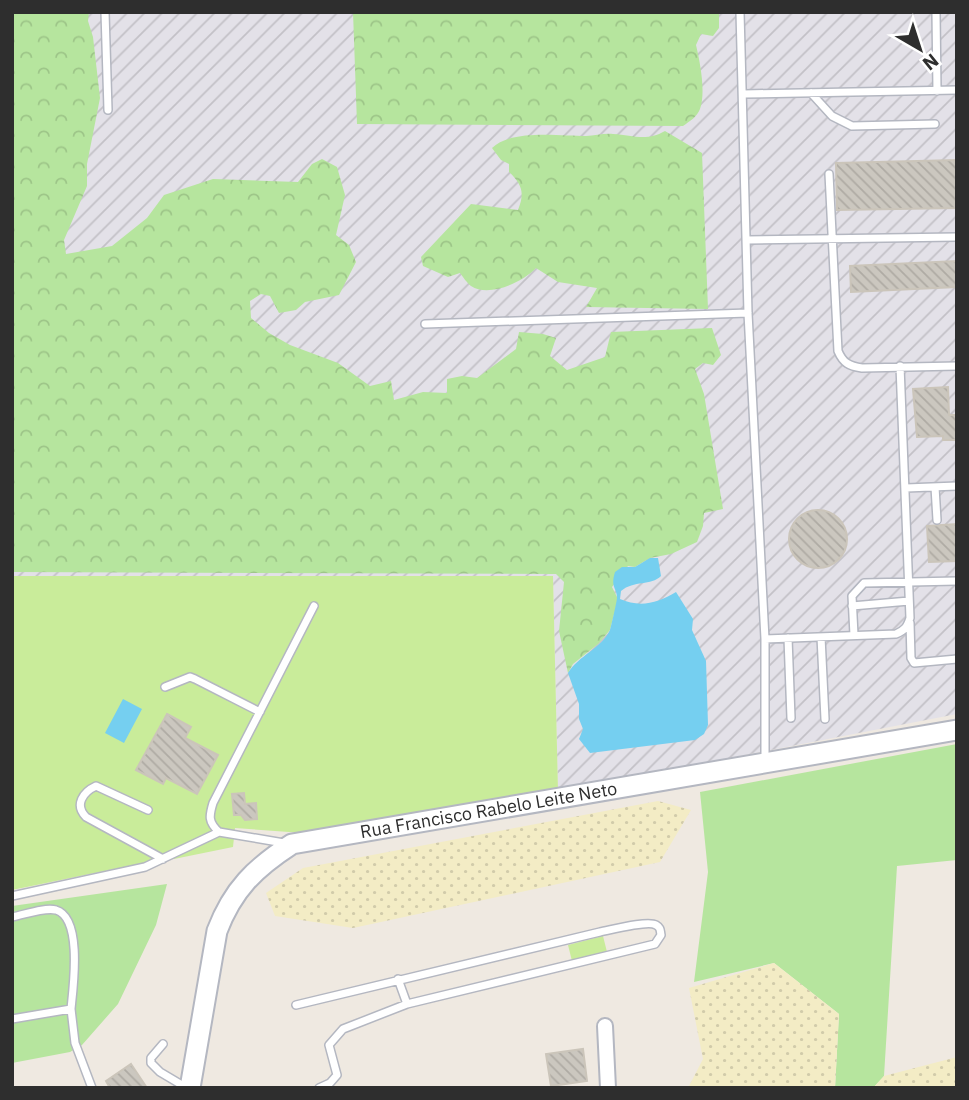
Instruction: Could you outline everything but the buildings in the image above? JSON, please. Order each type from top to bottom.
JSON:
[{"type":"street","name":"Rua Francisco Rabelo Leite Neto","points":[[189,1088],[217,931],[226,908],[244,881],[292,844],[957,730]]},
{"type":"street","points":[[605,1026],[608,1088]]},
{"type":"lane","points":[[105,12],[108,110]]},
{"type":"lane","points":[[740,12],[748,313],[765,639],[765,764]]},
{"type":"lane","points":[[936,12],[937,91]]},
{"type":"lane","points":[[744,94],[957,90]]},
{"type":"lane","points":[[811,93],[832,116],[852,126],[935,124]]},
{"type":"lane","points":[[828,174],[838,351],[842,361],[851,366],[957,366]]},
{"type":"lane","points":[[748,240],[957,237]]},
{"type":"lane","points":[[425,324],[748,313]]},
{"type":"lane","points":[[900,366],[911,658],[914,663],[957,659]]},
{"type":"lane","points":[[906,488],[957,486]]},
{"type":"lane","points":[[935,487],[937,520]]},
{"type":"lane","points":[[854,635],[852,596],[864,583],[957,581]]},
{"type":"lane","points":[[852,606],[909,601]]},
{"type":"lane","points":[[292,844],[219,832],[211,825],[209,816],[213,803],[314,606]]},
{"type":"lane","points":[[765,639],[896,634],[904,631],[910,618]]},
{"type":"lane","points":[[821,637],[825,719]]},
{"type":"lane","points":[[788,638],[791,718]]},
{"type":"lane","points":[[164,687],[190,677],[195,678],[260,712]]},
{"type":"lane","points":[[148,810],[96,786],[86,792],[81,799],[80,808],[86,817],[163,859]]},
{"type":"lane","points":[[12,896],[134,870],[219,832]]},
{"type":"lane","points":[[12,917],[53,909],[61,912],[72,930],[75,975],[71,1009],[75,1043],[92,1088]]},
{"type":"lane","points":[[296,1004],[600,932],[647,924],[656,925],[660,929],[659,940],[647,946],[407,1004],[343,1030],[329,1045],[337,1075],[330,1083],[319,1088]]},
{"type":"lane","points":[[398,979],[407,1004]]},
{"type":"lane","points":[[12,1018],[71,1009]]},
{"type":"lane","points":[[163,1044],[151,1058],[151,1063],[160,1072],[189,1088]]},
{"type":"shaded area","points":[[12,12],[957,12],[957,714],[558,791],[553,577],[12,576]]},
{"type":"green space","points":[[12,12],[89,12],[88,21],[93,37],[100,98],[87,164],[87,186],[64,240],[66,254],[112,246],[147,218],[164,195],[213,179],[298,182],[312,164],[322,159],[337,167],[345,195],[336,235],[349,245],[356,262],[339,295],[305,302],[296,310],[279,313],[270,296],[261,294],[250,301],[251,318],[290,345],[338,363],[370,386],[391,381],[394,400],[423,392],[447,393],[447,379],[462,376],[477,378],[516,349],[519,332],[556,338],[550,356],[567,370],[605,357],[611,332],[712,328],[721,355],[713,365],[703,363],[695,369],[704,394],[723,509],[704,513],[697,542],[671,554],[650,558],[635,567],[628,566],[612,587],[618,599],[610,630],[598,644],[573,664],[568,673],[559,631],[564,582],[556,574],[12,572]]},
{"type":"green space","points":[[353,12],[719,12],[719,28],[713,36],[701,34],[696,45],[702,77],[702,102],[697,114],[683,126],[357,124]]},
{"type":"green space","points":[[665,131],[702,153],[708,309],[586,307],[597,288],[558,282],[536,268],[514,283],[487,290],[471,286],[460,273],[448,277],[423,266],[421,257],[471,204],[518,210],[522,194],[519,185],[509,172],[509,164],[501,160],[492,148],[500,142],[536,135],[610,134],[645,137]]},
{"type":"green space","points":[[12,576],[553,576],[558,791],[317,834],[235,828],[233,847],[12,890]]},
{"type":"green space","points":[[957,744],[957,860],[897,866],[884,1076],[873,1088],[835,1088],[839,1014],[774,963],[694,982],[708,872],[700,792]]},
{"type":"green space","points":[[167,884],[156,925],[118,1004],[82,1045],[70,1052],[12,1063],[12,906]]},
{"type":"green space","points":[[603,936],[607,952],[572,961],[568,945]]},
{"type":"sand","points":[[658,801],[691,810],[660,862],[353,928],[275,916],[266,893],[303,868]]},
{"type":"sand","points":[[774,963],[839,1014],[835,1088],[688,1088],[703,1059],[689,988]]},
{"type":"sand","points":[[957,1057],[957,1088],[873,1088],[884,1076]]},
{"type":"water","points":[[650,558],[658,558],[661,576],[626,588],[621,591],[620,599],[649,603],[676,592],[693,619],[692,630],[706,661],[708,725],[704,734],[695,740],[590,753],[579,739],[583,729],[579,719],[579,704],[568,673],[610,630],[617,598],[613,584],[615,572],[622,567],[635,567]]},
{"type":"water","points":[[123,699],[142,709],[124,743],[105,733]]}]
